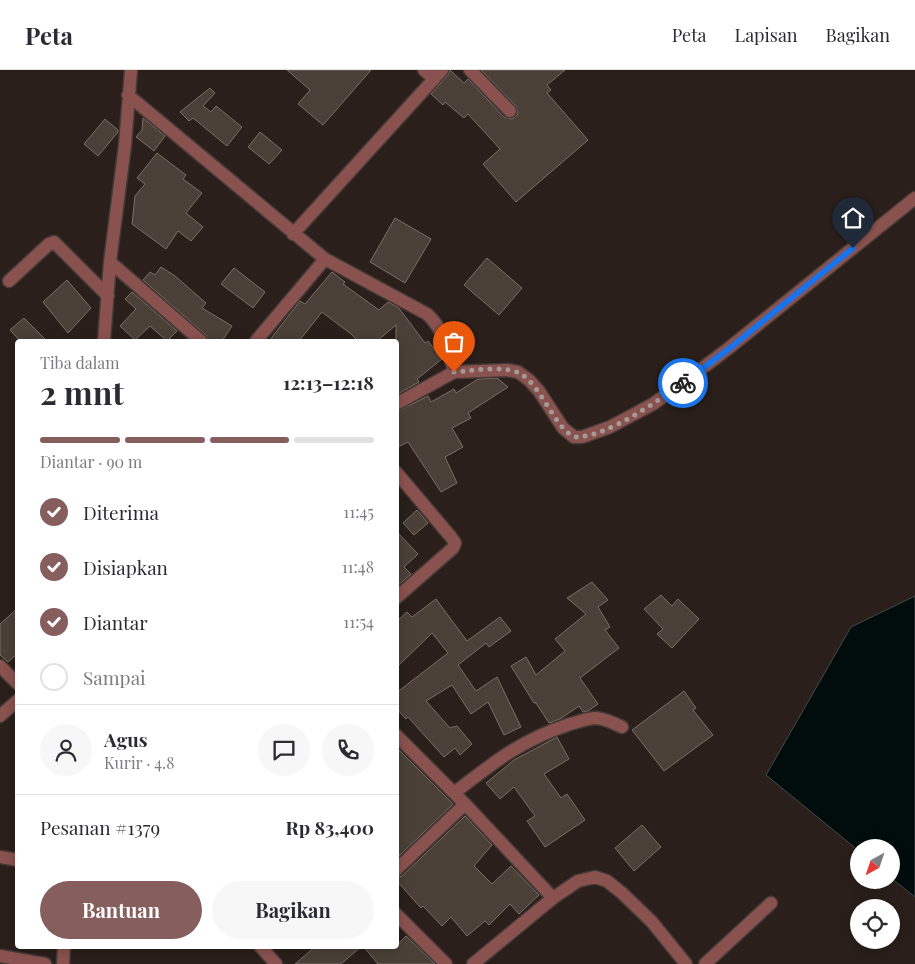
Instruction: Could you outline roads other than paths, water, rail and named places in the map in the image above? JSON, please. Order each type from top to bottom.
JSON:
[{"type":"street","points":[[104,339],[110,262],[125,145],[131,70]]},
{"type":"street","points":[[293,234],[438,74],[424,70]]},
{"type":"street","points":[[470,70],[510,111]]},
{"type":"street","points":[[128,95],[325,260],[415,306],[434,320],[441,332],[454,372]]},
{"type":"street","points":[[399,402],[454,372],[491,370],[518,372],[539,391],[563,428],[574,437],[582,437],[610,427],[653,404],[714,359],[915,198]]},
{"type":"street","points":[[9,281],[49,244],[54,242],[108,296]]},
{"type":"street","points":[[258,339],[325,260]]},
{"type":"street","points":[[110,262],[199,339]]},
{"type":"street","points":[[399,475],[451,536],[454,547],[399,595]]},
{"type":"street","points":[[0,666],[15,681]]},
{"type":"street","points":[[0,716],[15,703]]},
{"type":"street","points":[[454,793],[521,744],[558,728],[596,718],[608,720],[622,727]]},
{"type":"street","points":[[399,738],[465,804],[553,898]]},
{"type":"street","points":[[399,867],[465,804]]},
{"type":"street","points":[[0,857],[15,860]]},
{"type":"street","points":[[473,964],[553,898],[578,881],[589,877],[607,881],[622,893],[652,922],[686,964]]},
{"type":"street","points":[[705,964],[771,904]]},
{"type":"street","points":[[399,917],[446,964]]},
{"type":"street","points":[[63,964],[64,949]]},
{"type":"street","points":[[263,949],[276,964]]},
{"type":"street","points":[[0,956],[45,964]]}]
